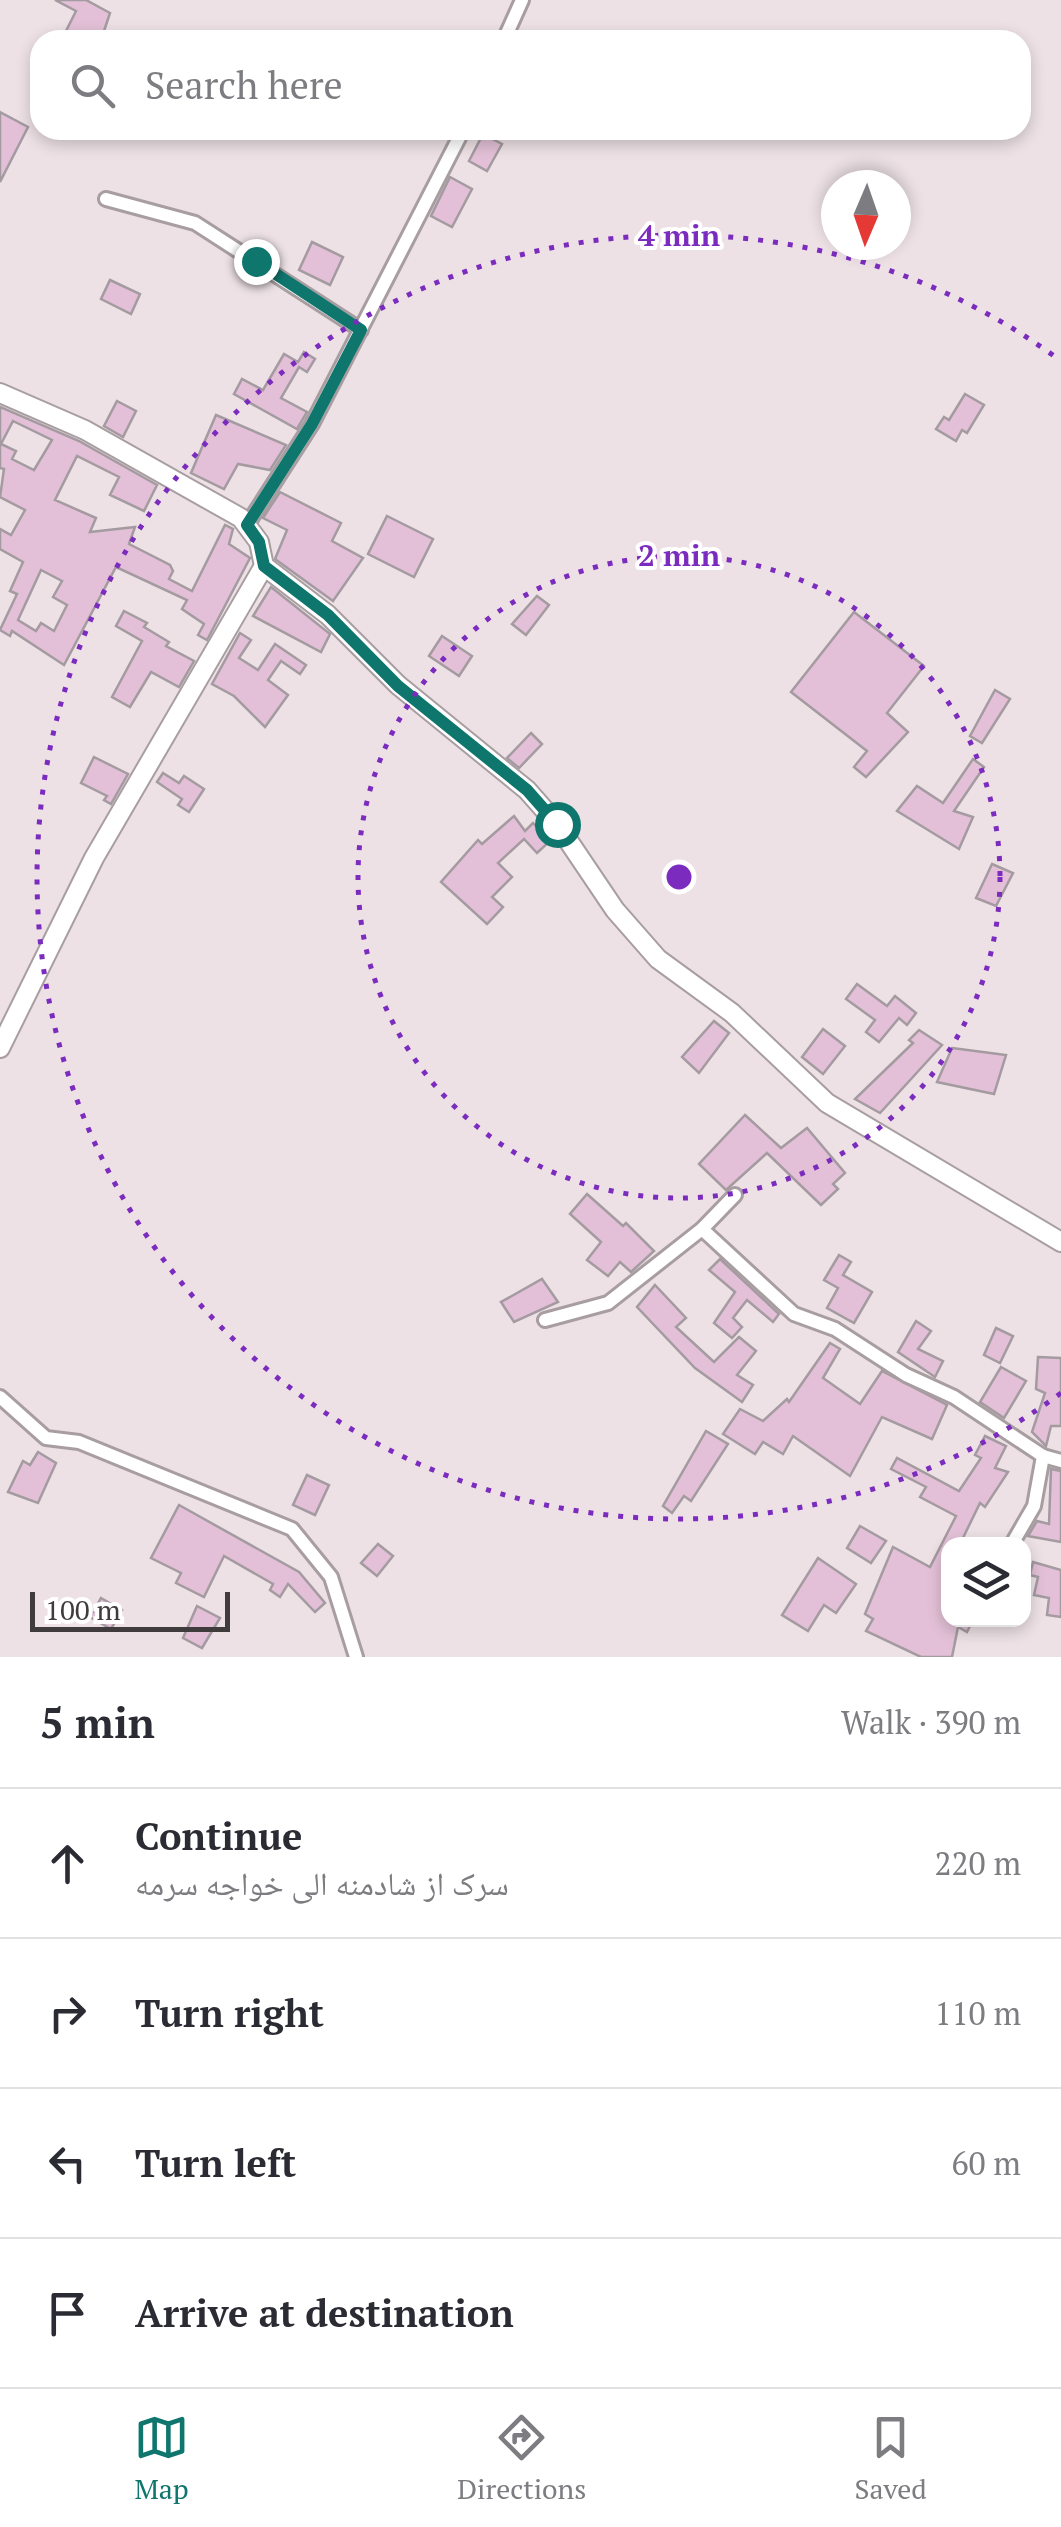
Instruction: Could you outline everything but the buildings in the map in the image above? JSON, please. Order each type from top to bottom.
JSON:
[{"type":"street","points":[[508,30],[522,0]]},
{"type":"street","points":[[247,525],[312,424],[458,140]]},
{"type":"street","points":[[106,199],[195,223],[361,330]]},
{"type":"street","points":[[0,393],[85,430],[247,525],[259,542],[264,566],[328,615],[398,686],[527,790],[557,824],[635,936],[658,959],[732,1013],[827,1103],[1061,1242]]},
{"type":"street","points":[[0,1048],[94,858],[264,566]]},
{"type":"street","points":[[545,1320],[608,1304],[702,1229],[735,1195]]},
{"type":"street","points":[[702,1229],[794,1314],[835,1329],[906,1375],[954,1396],[1042,1456],[1061,1461]]},
{"type":"street","points":[[0,1397],[46,1438],[78,1442],[292,1529],[331,1577],[356,1657]]},
{"type":"street","points":[[1016,1537],[1034,1506],[1042,1456]]},
{"type":"route","points":[[256,261],[361,330],[312,424],[247,525],[259,542],[264,566],[328,615],[398,686],[527,790],[557,824]]}]
